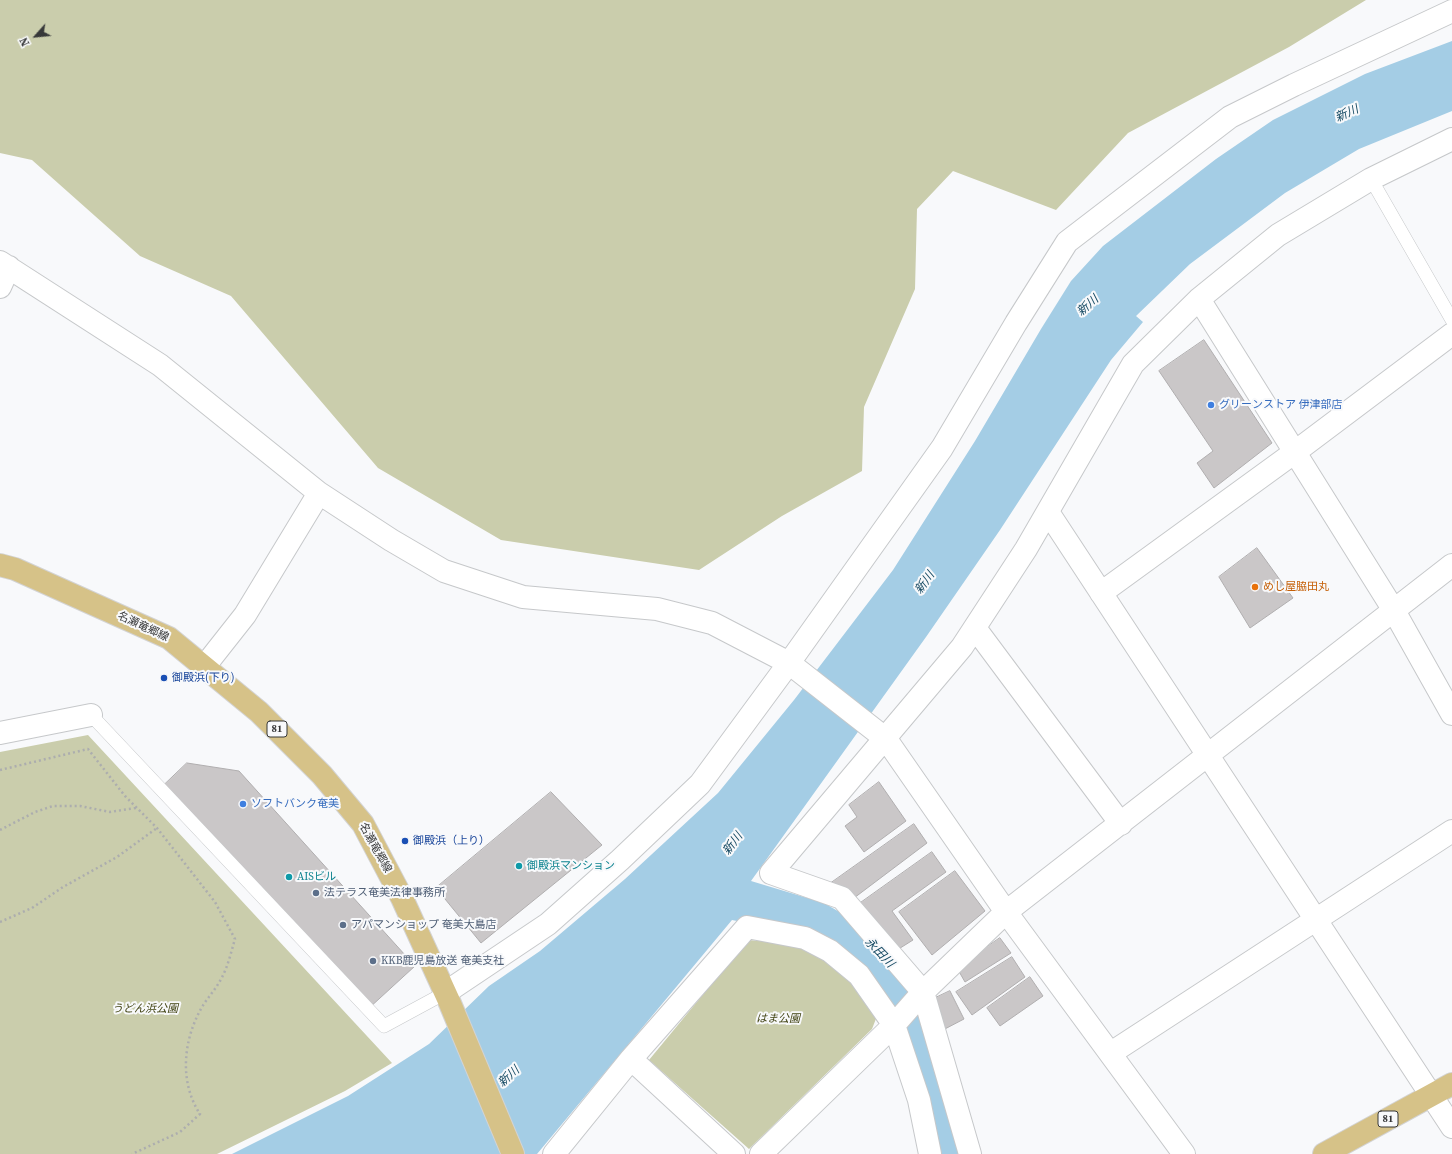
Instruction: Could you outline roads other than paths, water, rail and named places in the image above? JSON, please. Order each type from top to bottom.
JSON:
[{"type":"main road","name":"名瀬竜郷線","points":[[0,565],[14,569],[169,638],[259,712],[322,775],[363,824],[402,898],[447,997],[512,1154]]},
{"type":"main road","name":"81","points":[[1324,1154],[1452,1084]]},
{"type":"street","points":[[447,997],[548,924],[620,860],[694,790],[789,663],[942,448],[1066,242],[1230,117],[1294,84],[1452,11]]},
{"type":"street","points":[[970,1154],[923,992],[842,898],[771,872],[886,739],[962,647],[1026,549],[1133,364],[1199,299],[1278,235],[1371,179],[1452,139]]},
{"type":"street","points":[[0,287],[5,265],[160,365],[319,493],[444,571],[522,597],[657,609],[705,622],[789,663],[886,739],[1006,912],[1184,1154]]},
{"type":"street","points":[[1199,299],[1394,609],[1452,714]]},
{"type":"street","points":[[1102,593],[1295,452],[1452,334]]},
{"type":"street","points":[[204,667],[245,615],[319,493]]},
{"type":"street","points":[[1048,512],[1452,1127]]},
{"type":"street","points":[[761,1154],[894,1025],[923,992],[1006,912],[1452,565]]},
{"type":"street","points":[[975,628],[1121,824]]},
{"type":"street","points":[[0,733],[91,715]]},
{"type":"street","points":[[1111,1053],[1452,831]]},
{"type":"street","points":[[554,1154],[631,1059],[747,927],[804,938],[830,951],[860,975],[894,1025],[919,1100],[930,1154]]},
{"type":"street","points":[[631,1059],[734,1154]]},
{"type":"lane","points":[[1371,179],[1452,320]]},
{"type":"lane","points":[[91,715],[384,1026],[447,997]]},
{"type":"water","points":[[1452,41],[1452,111],[1359,149],[1285,193],[1190,264],[1136,316],[1143,322],[1111,360],[1000,530],[926,637],[751,881],[824,903],[848,917],[904,977],[922,1010],[959,1154],[935,1154],[903,1033],[802,934],[732,920],[537,1154],[232,1154],[348,1096],[429,1044],[489,986],[540,951],[625,879],[718,793],[794,700],[893,570],[975,441],[1071,281],[1103,246],[1216,159],[1273,120],[1365,74]]},
{"type":"place","name":"グリーンストア 伊津部店","points":[[1211,405]]},
{"type":"place","name":"めし屋脇田丸","points":[[1255,587]]},
{"type":"place","name":"御殿浜(下り)","points":[[164,678]]},
{"type":"place","name":"ソフトバンク奄美","points":[[243,804]]},
{"type":"place","name":"御殿浜（上り）","points":[[405,841]]},
{"type":"place","name":"御殿浜マンション","points":[[519,866]]},
{"type":"place","name":"AISビル","points":[[289,877]]},
{"type":"place","name":"法テラス奄美法律事務所","points":[[316,893]]},
{"type":"place","name":"アパマンショップ 奄美大島店","points":[[343,925]]},
{"type":"place","name":"KKB鹿児島放送 奄美支社","points":[[373,961]]},
{"type":"water label","name":"新川","points":[[1347,114]]},
{"type":"water label","name":"新川","points":[[1088,306]]},
{"type":"water label","name":"新川","points":[[925,583]]},
{"type":"water label","name":"新川","points":[[733,844]]},
{"type":"water label","name":"永田川","points":[[879,953]]},
{"type":"water label","name":"新川","points":[[509,1077]]},
{"type":"park label","name":"うどん浜公園","points":[[145,1009]]},
{"type":"park label","name":"はま公園","points":[[778,1019]]}]
